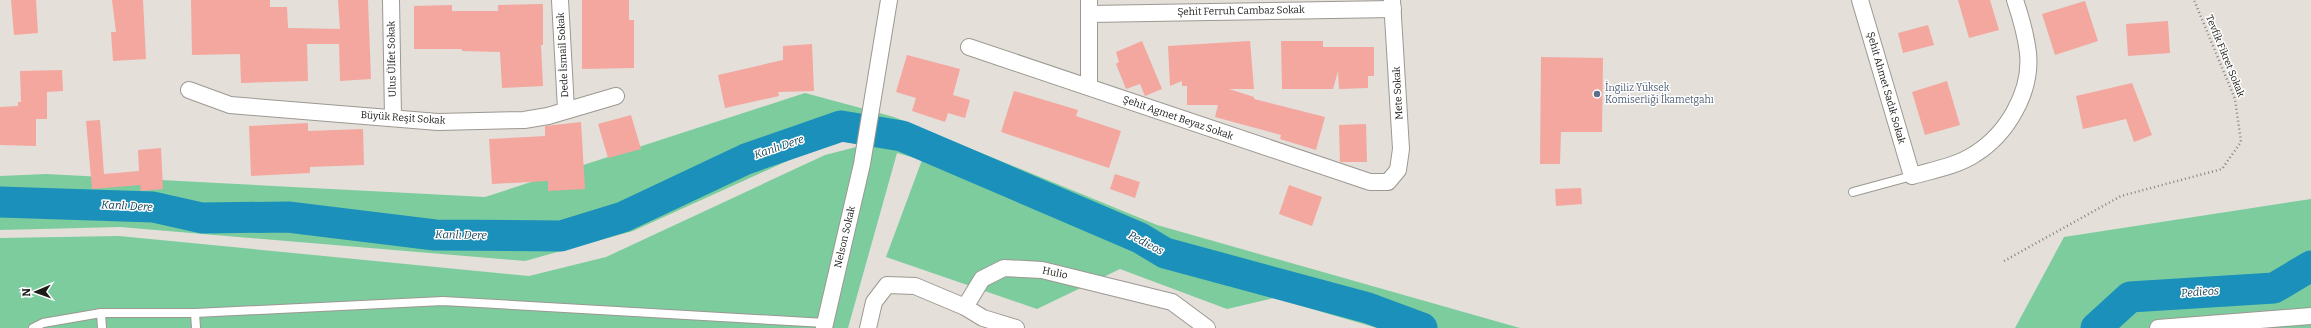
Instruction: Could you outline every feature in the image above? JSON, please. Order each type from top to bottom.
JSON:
[{"type":"street","name":"Ulus Ülfet Sokak","points":[[391,0],[393,117]]},
{"type":"street","name":"Dede İsmail Sokak","points":[[560,0],[566,109]]},
{"type":"street","name":"Nelson Sokak","points":[[825,325],[866,145],[890,0]]},
{"type":"street","name":"Şehit Ahmet Sadık Sokak","points":[[1860,0],[1912,176]]},
{"type":"street","points":[[1912,176],[1958,163],[1975,155],[2004,129],[2015,111],[2028,73],[2028,54],[2024,26],[2015,0]]},
{"type":"street","name":"Şehit Ferruh Cambaz Sokak","points":[[1089,7],[1392,4]]},
{"type":"street","name":"Mete Sokak","points":[[1388,182],[1398,170],[1401,149],[1392,4]]},
{"type":"street","points":[[1089,7],[1089,87]]},
{"type":"street","name":"Şehit Agmet Beyaz Sokak","points":[[969,47],[1370,182],[1388,182]]},
{"type":"street","name":"Büyük Reşit Sokak","points":[[189,90],[230,105],[310,113],[393,117],[438,122],[524,120],[548,116],[566,109],[616,96]]},
{"type":"street","name":"Hulio","points":[[965,307],[982,279],[1004,268],[1042,270],[1172,302],[1207,328]]},
{"type":"street","points":[[868,328],[874,302],[887,285],[915,286],[965,307],[983,318],[1016,328]]},
{"type":"street","points":[[2158,328],[2226,321],[2311,316]]},
{"type":"lane","points":[[1853,192],[1912,176]]},
{"type":"lane","points":[[33,328],[43,323],[100,313],[195,314],[444,301],[825,325]]},
{"type":"lane","points":[[100,313],[102,328]]},
{"type":"lane","points":[[195,314],[196,328]]},
{"type":"path","name":"Tevfik Fikret Sokak","points":[[2004,261],[2121,196],[2222,169],[2241,142],[2235,99],[2194,0]]},
{"type":"green space","points":[[805,93],[894,117],[1157,225],[1520,328],[1377,328],[1274,298],[1227,309],[1120,269],[1037,309],[886,257],[922,160],[897,153],[848,328],[0,328],[0,238],[119,236],[529,276],[606,257],[825,155],[864,145],[842,140],[818,147],[633,231],[525,261],[120,227],[0,230],[0,176],[46,174],[485,197]]},
{"type":"green space","points":[[2311,199],[2311,328],[2015,328],[2064,237]]},
{"type":"building","points":[[11,0],[36,0],[38,33],[14,35]]},
{"type":"building","points":[[112,0],[143,0],[146,59],[113,61],[111,32],[116,32]]},
{"type":"building","points":[[191,0],[270,0],[270,7],[287,7],[288,28],[340,29],[338,0],[368,0],[371,79],[340,81],[339,44],[307,44],[308,81],[241,83],[240,54],[192,55]]},
{"type":"building","points":[[582,0],[629,0],[629,20],[634,20],[634,68],[582,69]]},
{"type":"building","points":[[1958,0],[1990,0],[1999,30],[1969,38]]},
{"type":"building","points":[[2085,1],[2098,41],[2055,55],[2042,14]]},
{"type":"building","points":[[543,4],[543,45],[541,45],[543,86],[502,88],[500,52],[462,51],[462,49],[414,49],[414,6],[452,5],[452,11],[498,11],[498,5]]},
{"type":"building","points":[[2168,21],[2170,53],[2128,56],[2126,24]]},
{"type":"building","points":[[1928,25],[1934,45],[1903,53],[1898,33]]},
{"type":"building","points":[[1142,41],[1162,89],[1145,96],[1140,84],[1126,89],[1116,64],[1119,62],[1116,52]]},
{"type":"building","points":[[1250,41],[1254,89],[1229,89],[1254,97],[1254,99],[1325,117],[1316,150],[1280,139],[1281,135],[1215,117],[1218,105],[1187,105],[1187,86],[1182,86],[1182,81],[1170,86],[1168,46]]},
{"type":"building","points":[[1281,41],[1323,41],[1323,47],[1374,47],[1374,76],[1368,76],[1368,88],[1339,89],[1338,71],[1333,89],[1282,89]]},
{"type":"building","points":[[812,44],[814,91],[778,92],[779,96],[725,108],[718,75],[783,60],[783,46]]},
{"type":"building","points":[[907,55],[960,69],[953,95],[970,100],[965,118],[948,113],[945,122],[912,111],[916,98],[896,92]]},
{"type":"building","points":[[1541,57],[1603,58],[1602,132],[1561,132],[1560,164],[1540,164]]},
{"type":"building","points":[[62,70],[63,91],[47,92],[47,119],[36,119],[36,146],[0,145],[0,107],[18,106],[18,102],[21,102],[20,71]]},
{"type":"building","points":[[1947,81],[1960,125],[1925,135],[1912,92]]},
{"type":"building","points":[[2132,83],[2152,135],[2134,142],[2126,119],[2083,129],[2076,96]]},
{"type":"building","points":[[1014,91],[1078,110],[1076,116],[1121,131],[1109,168],[1001,132]]},
{"type":"building","points":[[631,115],[641,149],[608,158],[598,124]]},
{"type":"building","points":[[100,120],[104,174],[139,171],[138,150],[161,148],[163,189],[141,191],[140,185],[92,189],[86,121]]},
{"type":"building","points":[[581,122],[585,189],[548,191],[548,181],[492,184],[489,139],[545,136],[545,126]]},
{"type":"building","points":[[308,123],[308,131],[363,129],[364,165],[310,167],[310,173],[251,176],[249,126]]},
{"type":"building","points":[[1366,124],[1367,162],[1340,162],[1339,125]]},
{"type":"building","points":[[1115,174],[1140,182],[1135,198],[1110,189]]},
{"type":"building","points":[[1289,185],[1322,197],[1312,226],[1279,214]]},
{"type":"building","points":[[1581,188],[1582,204],[1556,206],[1555,189]]},
{"type":"waterway","name":"Kanlı Dere","points":[[0,202],[153,207],[202,218],[288,217],[435,235],[561,236],[623,217],[746,159],[841,126],[902,136],[1140,238],[1165,253],[1368,308],[1422,328]]},
{"type":"waterway","name":"Pedieos","points":[[2096,328],[2130,297],[2274,288],[2311,266]]},
{"type":"place","name":"İngiliz Yüksek Komiserliği İkametgahı","points":[[1597,94]]}]
